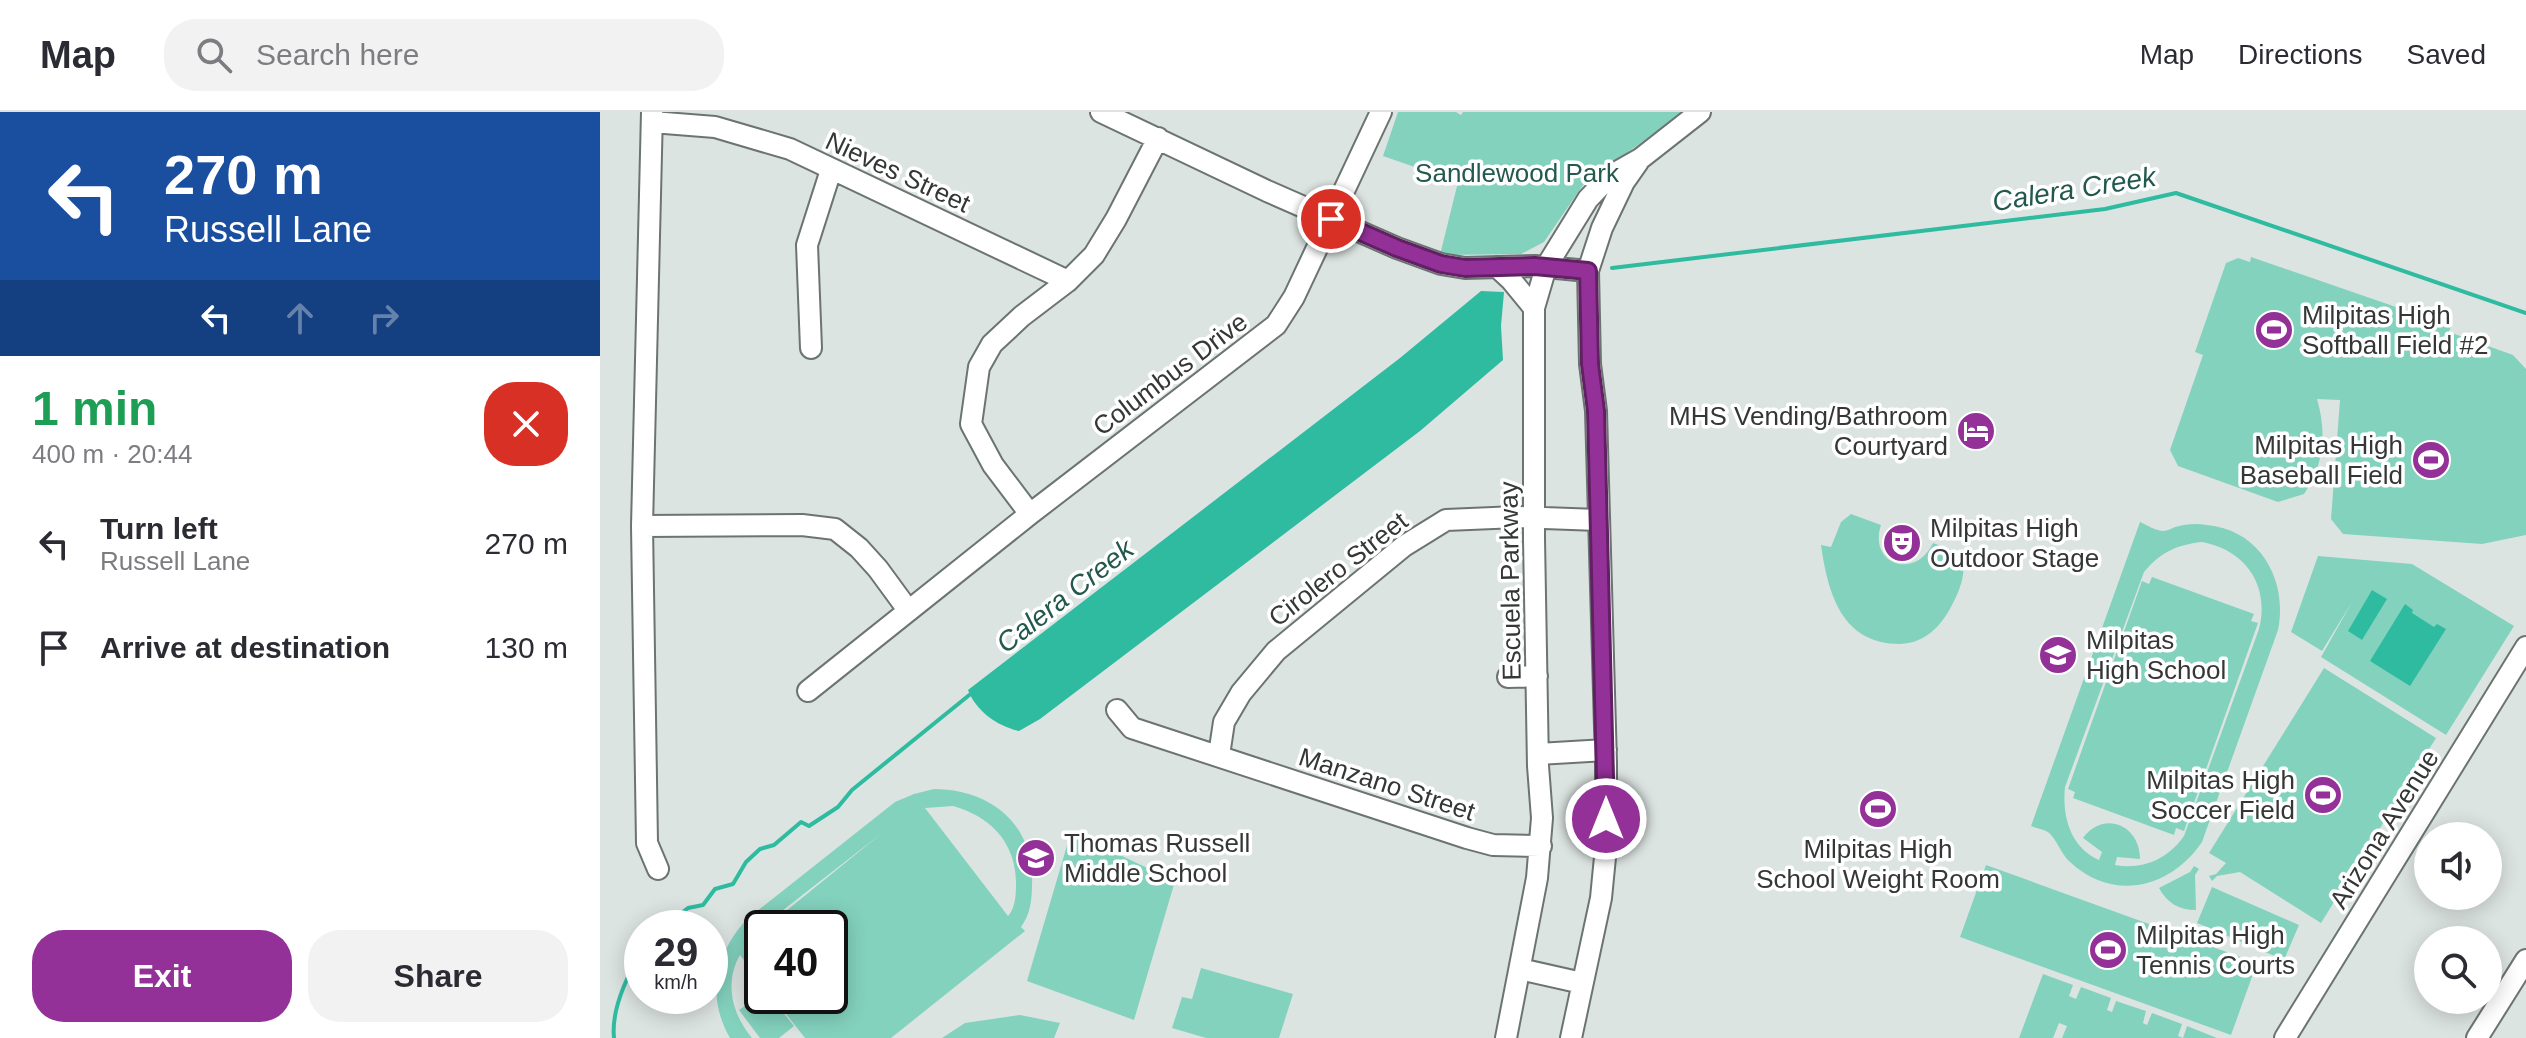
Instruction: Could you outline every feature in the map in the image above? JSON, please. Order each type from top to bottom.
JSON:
[{"type":"street","points":[[1101,112],[1331,219],[1441,264],[1465,268],[1546,267],[1588,271]]},
{"type":"street","name":"Columbus Drive","points":[[808,691],[1030,514],[1276,325],[1294,297],[1381,112]]},
{"type":"street","name":"Escuela Parkway","points":[[1506,1038],[1541,846],[1534,519],[1534,308],[1546,267],[1577,214],[1599,187],[1700,112]]},
{"type":"street","points":[[652,117],[642,526],[647,843],[658,869]]},
{"type":"street","name":"Nieves Street","points":[[652,117],[715,127],[790,149],[1068,281]]},
{"type":"street","points":[[1030,514],[993,465],[971,424],[979,367],[992,344],[1022,316],[1068,281],[1094,255],[1158,138]]},
{"type":"street","name":"Escuela Parkway","points":[[1571,1038],[1602,885],[1606,847],[1606,750],[1588,271],[1602,228],[1624,182],[1640,159]]},
{"type":"street","points":[[811,348],[807,245],[831,170]]},
{"type":"street","points":[[1497,267],[1534,308]]},
{"type":"street","name":"Cirolero Street","points":[[1219,755],[1224,722],[1241,693],[1276,651],[1404,546],[1446,520],[1517,517],[1598,520]]},
{"type":"street","points":[[642,526],[802,525],[835,529],[859,548],[878,569],[908,610]]},
{"type":"street","name":"Arizona Avenue","points":[[2285,1038],[2526,647]]},
{"type":"street","points":[[1508,677],[1537,676]]},
{"type":"street","name":"Manzano Street","points":[[1117,710],[1132,728],[1467,838],[1493,845],[1541,846]]},
{"type":"street","points":[[1538,754],[1606,750]]},
{"type":"street","points":[[2477,1038],[2526,960]]},
{"type":"street","points":[[1520,969],[1582,983]]},
{"type":"green space","name":"Sandlewood Park","points":[[1398,112],[1456,112],[1461,115],[1463,112],[1683,112],[1583,185],[1544,242],[1521,254],[1440,255],[1458,182],[1383,156]]},
{"type":"green space","points":[[2251,257],[2451,326],[2449,332],[2513,355],[2526,369],[2526,535],[2482,544],[2343,534],[2331,519],[2340,400],[2317,399],[2322,424],[2322,448],[2316,472],[2304,494],[2278,502],[2178,466],[2170,450],[2203,355],[2195,352],[2226,263],[2238,258],[2250,262]]},
{"type":"green space","points":[[1851,514],[1881,525],[1881,550],[1895,563],[1915,562],[1925,555],[1933,543],[1962,554],[1963,572],[1957,595],[1945,617],[1926,636],[1910,643],[1880,642],[1851,626],[1841,613],[1828,581],[1821,545],[1831,547],[1841,522]]},
{"type":"green space","points":[[2140,522],[2164,531],[2183,525],[2203,524],[2226,529],[2242,537],[2256,548],[2274,577],[2279,594],[2278,630],[2202,842],[2174,871],[2158,880],[2122,886],[2087,875],[2067,859],[2048,832],[2031,826]],"holes":[[[2202,542],[2231,553],[2251,572],[2261,598],[2262,613],[2259,629],[2184,836],[2163,857],[2154,861],[2135,866],[2115,865],[2117,857],[2140,859],[2138,847],[2128,830],[2110,823],[2101,825],[2091,829],[2083,838],[2102,852],[2099,860],[2081,847],[2070,830],[2065,809],[2065,787],[2144,572],[2157,559],[2184,545]]]},
{"type":"green space","points":[[2318,556],[2412,564],[2514,626],[2446,735],[2321,657],[2352,602],[2322,651],[2291,632]]},
{"type":"green space","points":[[2152,577],[2254,614],[2251,621],[2258,623],[2184,831],[2176,828],[2174,835],[2073,798],[2075,792],[2068,789],[2142,581],[2149,584]]},
{"type":"green space","name":"Milpitas High Soccer Field","points":[[2324,668],[2436,738],[2321,923],[2240,872],[2217,876],[2212,881],[2209,876],[2216,874],[2226,863],[2209,853]]},
{"type":"green space","points":[[934,789],[955,791],[974,796],[1006,814],[1026,845],[1031,864],[1031,902],[1021,927],[1025,931],[891,1038],[805,1038],[786,1014],[848,1014],[848,910],[787,910],[882,833],[783,910],[758,910],[895,802]],"holes":[[[953,806],[978,816],[998,832],[1011,854],[1016,890],[1008,916],[925,808]]]},
{"type":"green space","points":[[1071,832],[1175,881],[1134,1020],[1027,981]]},
{"type":"green space","name":"Milpitas High Tennis Courts","points":[[1986,865],[2257,963],[2231,1035],[1960,937]]},
{"type":"green space","points":[[2194,866],[2199,869],[2195,875],[2196,910],[2184,909],[2174,905],[2159,888],[2190,872]]},
{"type":"green space","points":[[2212,887],[2299,925],[2284,960],[2197,923]]},
{"type":"green space","points":[[744,923],[744,960],[740,955],[735,966],[732,998],[739,1019],[752,1038],[730,1038],[720,1014],[728,1014],[728,944]]},
{"type":"green space","points":[[1201,968],[1293,994],[1279,1038],[1206,1038],[1172,1028],[1182,997],[1192,999]]},
{"type":"green space","points":[[2043,974],[2073,985],[2069,996],[2076,999],[2081,987],[2111,998],[2107,1010],[2112,1012],[2116,1001],[2146,1011],[2143,1023],[2147,1025],[2152,1013],[2182,1024],[2178,1036],[2183,1038],[2062,1038],[2067,1026],[2059,1023],[2053,1038],[2019,1038]]},
{"type":"green space","points":[[744,1007],[744,1014],[784,1014],[794,1026],[779,1038],[760,1038],[739,1010]]},
{"type":"green space","points":[[1020,1015],[1060,1023],[1054,1038],[942,1038],[965,1023]]},
{"type":"green space","points":[[2187,1026],[2217,1038],[2183,1038]]},
{"type":"shaded area","points":[[1481,291],[1504,292],[1501,326],[1503,360],[1420,431],[1040,719],[1019,731],[995,721],[976,705],[968,690],[1400,358]]},
{"type":"shaded area","points":[[2372,590],[2387,599],[2362,640],[2348,631]]},
{"type":"shaded area","points":[[2405,604],[2413,610],[2412,613],[2434,627],[2437,624],[2446,629],[2410,686],[2370,661]]},
{"type":"waterway","name":"Calera Creek","points":[[1612,268],[2105,209],[2176,193],[2526,313]]},
{"type":"waterway","name":"Calera Creek","points":[[685,910],[703,905],[715,889],[733,884],[746,862],[760,849],[774,845],[801,822],[809,826],[838,807],[852,790],[973,692]]},
{"type":"waterway","name":"Calera Creek","points":[[614,1038],[615,1016],[624,988]]},
{"type":"place","name":"Milpitas High Softball Field #2","points":[[2274,330]]},
{"type":"place","name":"MHS Vending/Bathroom Courtyard","points":[[1976,431]]},
{"type":"place","name":"Milpitas High Baseball Field","points":[[2431,460]]},
{"type":"place","name":"Milpitas High Outdoor Stage","points":[[1902,543]]},
{"type":"place","name":"Milpitas High School","points":[[2058,655]]},
{"type":"place","name":"Milpitas High Soccer Field","points":[[2323,795]]},
{"type":"place","name":"Milpitas High School Weight Room","points":[[1878,809]]},
{"type":"place","name":"Thomas Russell Middle School","points":[[1036,858]]},
{"type":"place","name":"Milpitas High Tennis Courts","points":[[2108,950]]},
{"type":"route","points":[[1331,219],[1441,264],[1465,268],[1535,266],[1588,271],[1590,364],[1596,411],[1606,819]]}]
